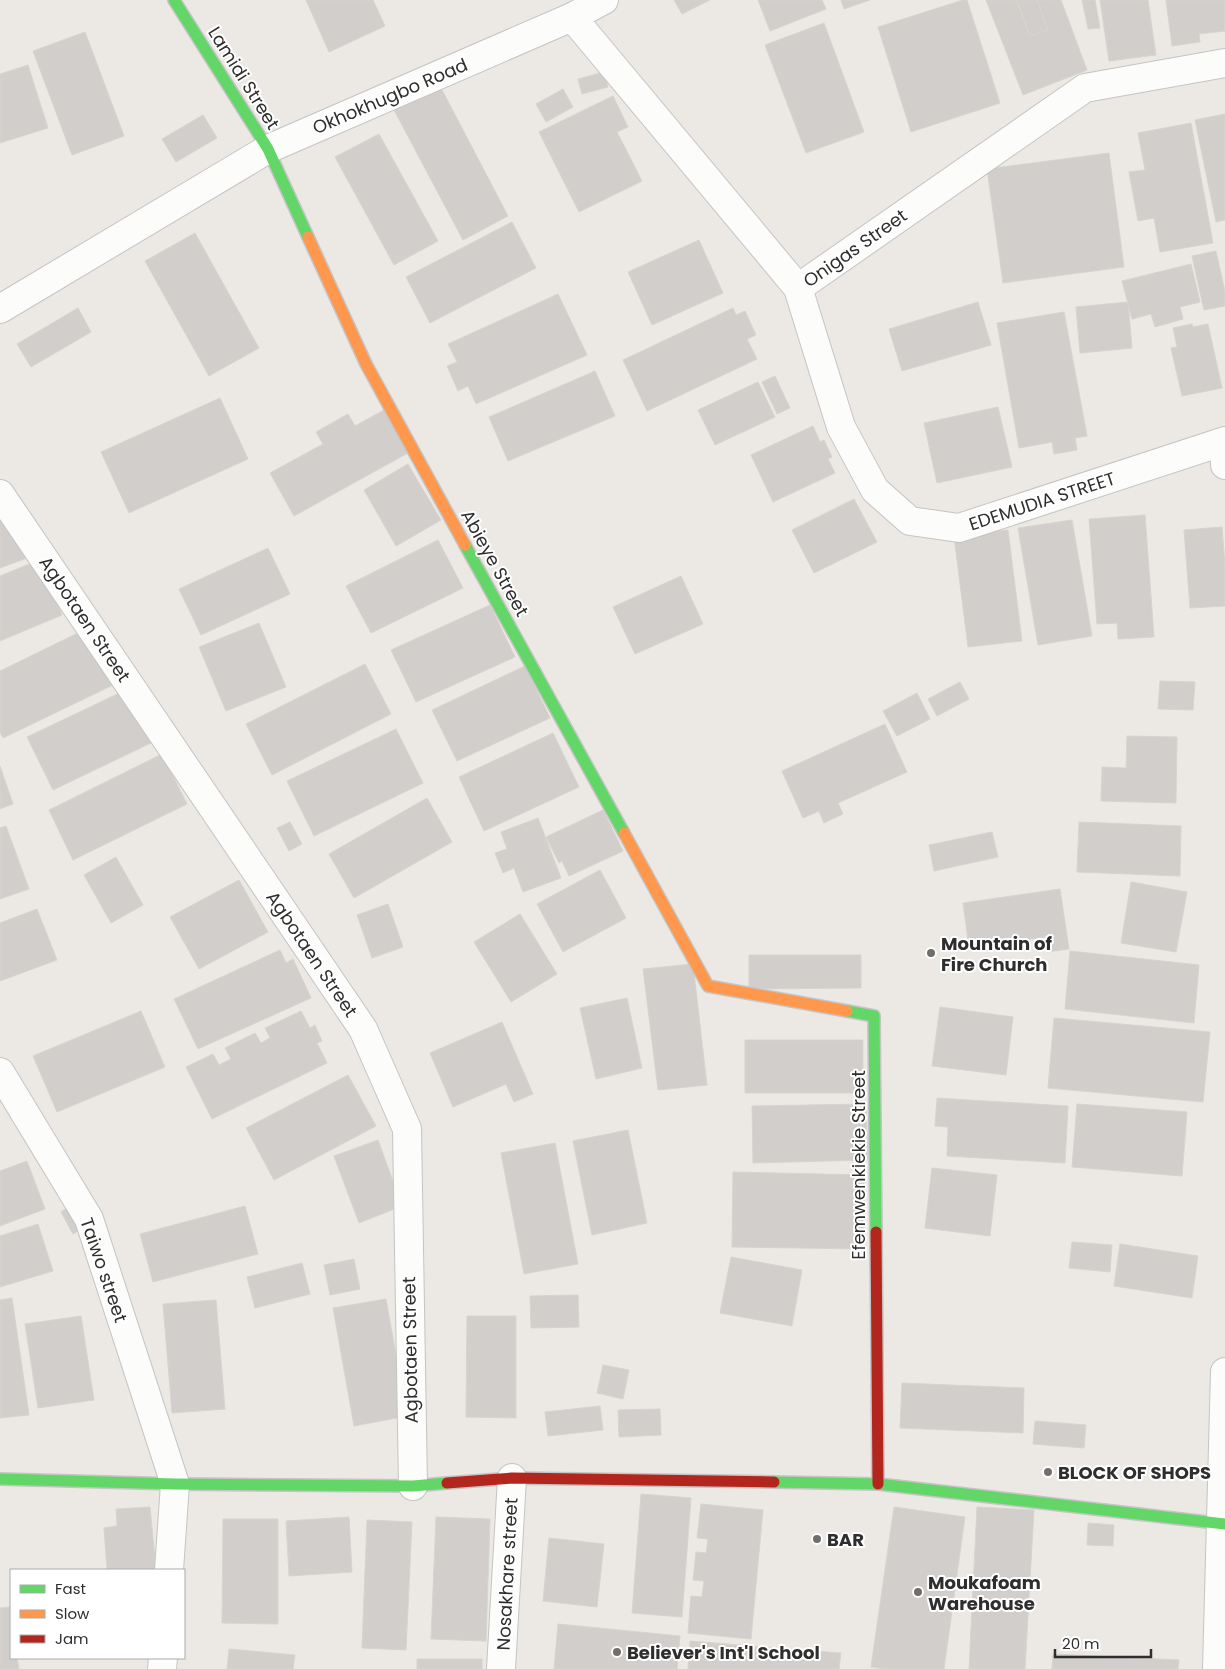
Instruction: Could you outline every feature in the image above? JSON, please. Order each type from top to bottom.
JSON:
[{"type":"street","name":"Lamidi Street","points":[[174,0],[268,149]]},
{"type":"street","name":"Okhokhugbo Road","points":[[0,308],[268,149],[572,17],[604,0]]},
{"type":"street","name":"Onigas Street","points":[[572,17],[798,288],[1085,88],[1225,63]]},
{"type":"street","name":"Abieye Street","points":[[268,149],[366,364],[708,986]]},
{"type":"street","name":"EDEMUDIA STREET","points":[[798,288],[841,427],[876,490],[910,521],[959,528],[1225,449]]},
{"type":"street","name":"Agbotaen Street","points":[[0,494],[363,1028],[407,1129],[413,1486]]},
{"type":"street","name":"Efemwenkiekie Street","points":[[708,986],[874,1016],[878,1484]]},
{"type":"street","name":"Taiwo street","points":[[0,1072],[89,1219],[175,1484]]},
{"type":"street","points":[[1217,1669],[1223,1524],[1225,1372]]},
{"type":"street","points":[[0,1479],[175,1484],[413,1486],[512,1478],[878,1484],[1223,1524]]},
{"type":"street","name":"Nosakhare street","points":[[501,1669],[512,1478]]},
{"type":"street","points":[[169,1569],[175,1484]]},
{"type":"building","points":[[306,0],[373,0],[385,26],[329,52]]},
{"type":"building","points":[[674,0],[710,0],[682,14]]},
{"type":"building","points":[[758,0],[822,0],[826,9],[770,31]]},
{"type":"building","points":[[841,0],[870,0],[844,9]]},
{"type":"building","points":[[967,0],[1000,103],[911,132],[878,27]]},
{"type":"building","points":[[986,0],[1017,0],[1030,36],[1048,30],[1037,0],[1061,0],[1087,70],[1023,95]]},
{"type":"building","points":[[1016,0],[1037,0],[1048,30],[1030,36]]},
{"type":"building","points":[[1082,0],[1095,0],[1100,28],[1088,29]]},
{"type":"building","points":[[1100,0],[1148,0],[1156,55],[1109,61]]},
{"type":"building","points":[[1166,0],[1225,0],[1225,31],[1199,34],[1200,42],[1172,46]]},
{"type":"building","points":[[824,23],[864,132],[806,153],[765,45]]},
{"type":"building","points":[[85,32],[124,136],[72,155],[33,51]]},
{"type":"building","points":[[28,65],[48,128],[0,143],[0,74]]},
{"type":"building","points":[[604,72],[608,87],[582,94],[578,79]]},
{"type":"building","points":[[440,86],[508,216],[463,240],[394,110]]},
{"type":"building","points":[[563,89],[573,107],[546,122],[536,104]]},
{"type":"building","points":[[613,96],[628,127],[617,132],[642,181],[579,212],[539,132]]},
{"type":"building","points":[[1225,114],[1225,220],[1216,222],[1195,120]]},
{"type":"building","points":[[203,115],[217,138],[176,162],[162,139]]},
{"type":"building","points":[[1191,123],[1213,243],[1160,252],[1154,218],[1138,221],[1129,172],[1145,170],[1138,133]]},
{"type":"building","points":[[379,134],[438,241],[394,265],[335,157]]},
{"type":"building","points":[[1109,153],[1124,267],[1003,283],[987,169]]},
{"type":"building","points":[[512,222],[536,268],[430,323],[406,277]]},
{"type":"building","points":[[195,233],[259,348],[209,376],[145,261]]},
{"type":"building","points":[[699,240],[723,293],[652,325],[628,272]]},
{"type":"building","points":[[1216,251],[1225,292],[1225,306],[1204,310],[1192,256]]},
{"type":"building","points":[[1191,264],[1200,302],[1180,307],[1183,319],[1155,327],[1151,314],[1132,319],[1122,281]]},
{"type":"building","points":[[558,294],[587,355],[476,404],[468,386],[458,391],[447,366],[457,362],[448,344]]},
{"type":"building","points":[[978,302],[991,345],[902,371],[889,329]]},
{"type":"building","points":[[1128,302],[1132,348],[1080,353],[1076,307]]},
{"type":"building","points":[[78,308],[91,332],[31,367],[17,344]]},
{"type":"building","points":[[733,308],[736,315],[745,311],[756,335],[747,339],[757,359],[647,411],[623,360]]},
{"type":"building","points":[[1064,312],[1087,436],[1075,438],[1077,450],[1054,454],[1052,442],[1019,448],[997,323]]},
{"type":"building","points":[[1192,324],[1193,327],[1208,324],[1222,388],[1182,396],[1171,348],[1177,347],[1173,328]]},
{"type":"building","points":[[595,371],[615,416],[508,461],[489,417]]},
{"type":"building","points":[[775,376],[790,408],[777,414],[762,382]]},
{"type":"building","points":[[758,382],[775,417],[715,445],[698,410]]},
{"type":"building","points":[[220,398],[248,459],[129,513],[101,452]]},
{"type":"building","points":[[998,407],[1012,467],[937,483],[924,423]]},
{"type":"building","points":[[384,410],[408,453],[294,516],[270,473],[323,444],[316,432],[348,414],[355,426]]},
{"type":"building","points":[[813,426],[820,442],[824,440],[832,457],[828,459],[835,473],[773,502],[751,455]]},
{"type":"building","points":[[408,464],[441,520],[396,546],[364,490]]},
{"type":"building","points":[[854,499],[877,542],[814,573],[792,530]]},
{"type":"building","points":[[0,509],[27,558],[0,568]]},
{"type":"building","points":[[1145,515],[1154,637],[1118,639],[1117,623],[1097,624],[1089,519]]},
{"type":"building","points":[[1072,520],[1092,636],[1038,645],[1018,528]]},
{"type":"building","points":[[1222,527],[1225,565],[1225,606],[1190,608],[1184,530]]},
{"type":"building","points":[[1008,530],[1022,641],[968,647],[954,536]]},
{"type":"building","points":[[438,540],[463,588],[371,633],[346,586]]},
{"type":"building","points":[[268,548],[290,594],[201,635],[179,589]]},
{"type":"building","points":[[39,560],[62,615],[0,641],[0,576]]},
{"type":"building","points":[[681,576],[703,624],[635,654],[613,607]]},
{"type":"building","points":[[490,605],[515,657],[416,702],[391,650]]},
{"type":"building","points":[[259,623],[286,687],[226,711],[199,647]]},
{"type":"building","points":[[86,629],[113,685],[3,738],[0,732],[0,671]]},
{"type":"building","points":[[365,664],[391,714],[272,775],[246,724]]},
{"type":"building","points":[[525,666],[550,718],[457,761],[432,710]]},
{"type":"building","points":[[1160,681],[1195,682],[1193,710],[1158,709]]},
{"type":"building","points":[[960,682],[969,699],[937,716],[928,699]]},
{"type":"building","points":[[130,688],[155,741],[53,790],[27,737]]},
{"type":"building","points":[[917,693],[930,719],[897,736],[883,711]]},
{"type":"building","points":[[885,724],[907,772],[838,803],[843,814],[824,823],[819,811],[803,818],[782,771]]},
{"type":"building","points":[[396,729],[423,783],[314,836],[287,781]]},
{"type":"building","points":[[553,733],[579,787],[484,831],[459,777]]},
{"type":"building","points":[[1127,736],[1177,737],[1176,803],[1101,801],[1102,767],[1126,768]]},
{"type":"building","points":[[162,754],[187,804],[73,860],[49,810]]},
{"type":"building","points":[[0,766],[13,804],[0,809]]},
{"type":"building","points":[[427,798],[452,842],[354,898],[329,854]]},
{"type":"building","points":[[603,810],[623,851],[569,876],[562,861],[559,863],[546,837]]},
{"type":"building","points":[[538,818],[561,878],[523,892],[514,868],[503,873],[495,853],[507,849],[501,832]]},
{"type":"building","points":[[290,822],[302,844],[289,851],[277,828]]},
{"type":"building","points":[[1079,822],[1181,826],[1180,876],[1077,872]]},
{"type":"building","points":[[6,826],[29,889],[0,899],[0,828]]},
{"type":"building","points":[[992,832],[998,857],[934,871],[929,845]]},
{"type":"building","points":[[116,857],[143,905],[111,923],[84,875]]},
{"type":"building","points":[[600,870],[626,918],[563,952],[537,904]]},
{"type":"building","points":[[239,880],[268,932],[199,969],[170,917]]},
{"type":"building","points":[[1131,882],[1187,892],[1176,952],[1121,943]]},
{"type":"building","points":[[1060,889],[1069,949],[1047,952],[1046,937],[969,947],[963,903]]},
{"type":"building","points":[[388,904],[403,947],[372,958],[357,915]]},
{"type":"building","points":[[37,909],[57,960],[0,981],[0,923]]},
{"type":"building","points":[[520,914],[557,974],[511,1002],[474,942]]},
{"type":"building","points":[[280,950],[286,963],[293,959],[311,998],[198,1049],[174,999]]},
{"type":"building","points":[[1070,951],[1199,965],[1194,1023],[1065,1009]]},
{"type":"building","points":[[749,955],[861,955],[861,988],[749,989]]},
{"type":"building","points":[[693,964],[707,1085],[658,1090],[643,969]]},
{"type":"building","points":[[627,998],[642,1068],[596,1079],[580,1008]]},
{"type":"building","points":[[940,1007],[1013,1017],[1006,1075],[932,1066]]},
{"type":"building","points":[[141,1011],[165,1067],[57,1112],[33,1056]]},
{"type":"building","points":[[301,1011],[310,1028],[315,1025],[322,1041],[317,1043],[327,1063],[212,1119],[186,1067],[213,1054],[219,1065],[231,1059],[225,1048],[255,1033],[261,1043],[270,1038],[265,1028]]},
{"type":"building","points":[[1054,1018],[1210,1032],[1203,1102],[1048,1088]]},
{"type":"building","points":[[502,1022],[533,1094],[514,1102],[506,1084],[453,1107],[430,1053]]},
{"type":"building","points":[[745,1040],[863,1040],[863,1093],[745,1093]]},
{"type":"building","points":[[348,1075],[376,1126],[274,1180],[246,1128]]},
{"type":"building","points":[[937,1098],[1068,1106],[1065,1163],[947,1156],[948,1127],[935,1126]]},
{"type":"building","points":[[866,1104],[868,1160],[753,1163],[752,1106]]},
{"type":"building","points":[[1077,1104],[1187,1112],[1182,1176],[1072,1167]]},
{"type":"building","points":[[628,1130],[647,1223],[592,1235],[573,1141]]},
{"type":"building","points":[[378,1140],[402,1206],[359,1223],[334,1156]]},
{"type":"building","points":[[555,1143],[578,1264],[524,1274],[501,1153]]},
{"type":"building","points":[[27,1161],[45,1209],[0,1226],[0,1171]]},
{"type":"building","points":[[932,1168],[997,1175],[990,1236],[925,1228]]},
{"type":"building","points":[[733,1172],[864,1175],[863,1249],[732,1247]]},
{"type":"building","points":[[73,1204],[86,1226],[73,1234],[61,1212]]},
{"type":"building","points":[[245,1206],[258,1254],[153,1282],[140,1234]]},
{"type":"building","points":[[38,1224],[53,1271],[0,1287],[0,1236]]},
{"type":"building","points":[[1072,1242],[1112,1245],[1110,1272],[1069,1268]]},
{"type":"building","points":[[1120,1244],[1198,1256],[1192,1298],[1114,1286]]},
{"type":"building","points":[[731,1257],[802,1270],[792,1326],[720,1313]]},
{"type":"building","points":[[354,1259],[360,1289],[330,1295],[324,1265]]},
{"type":"building","points":[[302,1263],[310,1294],[255,1308],[247,1277]]},
{"type":"building","points":[[578,1295],[579,1327],[531,1328],[530,1296]]},
{"type":"building","points":[[12,1298],[29,1415],[0,1418],[0,1300]]},
{"type":"building","points":[[386,1299],[407,1416],[354,1426],[333,1308]]},
{"type":"building","points":[[216,1300],[225,1409],[172,1413],[163,1304]]},
{"type":"building","points":[[81,1316],[94,1400],[38,1408],[25,1324]]},
{"type":"building","points":[[467,1316],[516,1316],[516,1418],[466,1417]]},
{"type":"building","points":[[603,1365],[629,1370],[623,1399],[597,1393]]},
{"type":"building","points":[[902,1383],[1024,1388],[1023,1433],[900,1428]]},
{"type":"building","points":[[600,1406],[603,1430],[548,1436],[545,1412]]},
{"type":"building","points":[[660,1409],[661,1435],[619,1437],[618,1410]]},
{"type":"building","points":[[1035,1421],[1086,1425],[1084,1448],[1033,1444]]},
{"type":"building","points":[[641,1494],[691,1498],[682,1617],[632,1613]]},
{"type":"building","points":[[701,1504],[763,1510],[751,1639],[688,1633],[691,1596],[702,1597],[704,1581],[693,1580],[696,1552],[706,1553],[708,1539],[697,1538]]},
{"type":"building","points":[[150,1507],[156,1569],[107,1569],[104,1528],[117,1526],[116,1509]]},
{"type":"building","name":"Moukafoam Warehouse","points":[[894,1507],[965,1517],[944,1669],[885,1669],[871,1667]]},
{"type":"building","points":[[977,1507],[1034,1510],[1025,1669],[969,1669]]},
{"type":"building","points":[[349,1517],[352,1572],[289,1576],[286,1521]]},
{"type":"building","points":[[436,1517],[490,1519],[486,1641],[431,1639]]},
{"type":"building","points":[[223,1519],[278,1519],[278,1624],[222,1623]]},
{"type":"building","points":[[367,1520],[412,1522],[406,1650],[362,1648]]},
{"type":"building","points":[[1088,1523],[1114,1525],[1113,1546],[1087,1545]]},
{"type":"building","points":[[549,1538],[604,1544],[597,1607],[543,1601]]},
{"type":"building","points":[[10,1607],[10,1659],[17,1659],[19,1669],[0,1669],[0,1608]]},
{"type":"building","name":"Believer's Int'l School","points":[[558,1624],[680,1636],[677,1669],[554,1669]]},
{"type":"building","points":[[690,1641],[841,1653],[839,1669],[688,1669]]},
{"type":"building","points":[[229,1649],[295,1655],[293,1669],[227,1669]]},
{"type":"building","points":[[1053,1654],[1179,1660],[1178,1669],[1052,1669]]},
{"type":"building","points":[[417,1659],[482,1659],[482,1669],[417,1669]]},
{"type":"traffic: fast","points":[[174,0],[268,149],[308,237]]},
{"type":"traffic: fast","points":[[465,545],[624,833]]},
{"type":"traffic: fast","points":[[847,1011],[874,1016],[876,1232]]},
{"type":"traffic: fast","points":[[0,1479],[175,1484],[413,1486],[447,1483]]},
{"type":"traffic: fast","points":[[774,1482],[878,1484],[1225,1524]]},
{"type":"traffic: slow","points":[[308,237],[366,364],[465,545]]},
{"type":"traffic: slow","points":[[624,833],[708,986],[847,1011]]},
{"type":"traffic: jam","points":[[876,1232],[878,1484]]},
{"type":"traffic: jam","points":[[447,1483],[512,1478],[774,1482]]},
{"type":"place","name":"Mountain of Fire Church","points":[[931,953]]},
{"type":"place","name":"BLOCK OF SHOPS","points":[[1048,1472]]},
{"type":"place","name":"BAR","points":[[817,1539]]},
{"type":"place","name":"Moukafoam Warehouse","points":[[918,1592]]},
{"type":"place","name":"Believer's Int'l School","points":[[617,1652]]}]
